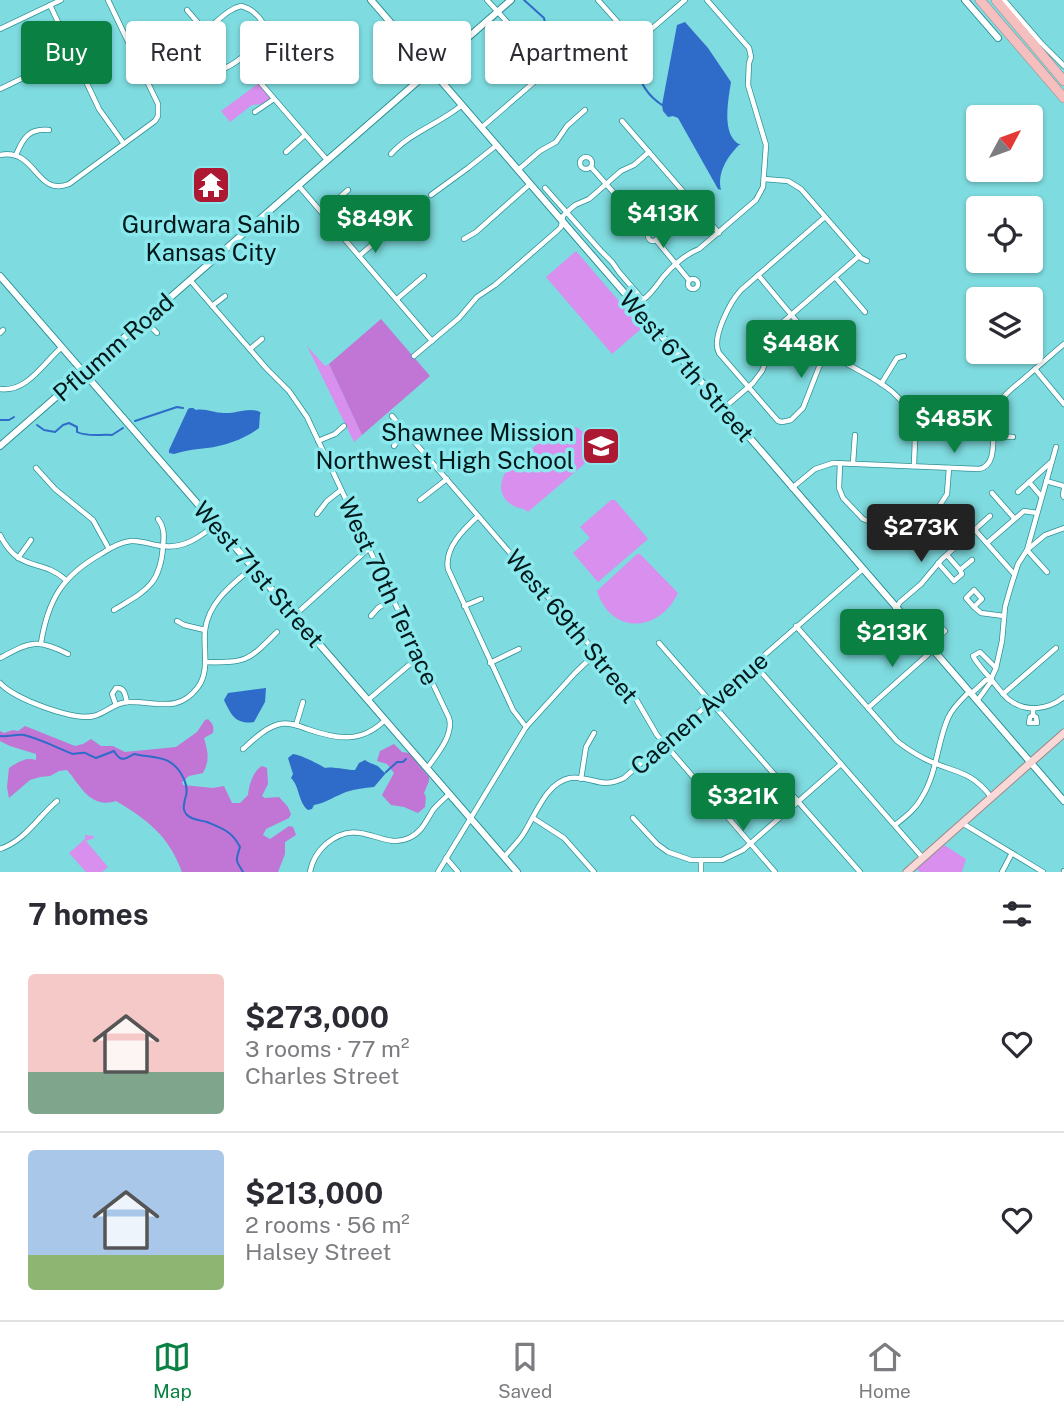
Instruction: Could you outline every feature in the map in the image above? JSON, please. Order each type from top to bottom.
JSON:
[{"type":"highway","points":[[980,0],[1063,95]]},
{"type":"highway","points":[[996,0],[1064,81]]},
{"type":"main road","points":[[906,872],[1064,733]]},
{"type":"street","points":[[0,29],[61,0]]},
{"type":"street","points":[[2,155],[16,155],[26,161],[48,184],[58,187],[68,185],[155,121],[158,104],[108,0]]},
{"type":"street","name":"West 67th Street","points":[[371,0],[389,21]]},
{"type":"street","points":[[481,128],[533,83],[539,66],[534,54],[487,0]]},
{"type":"street","name":"Pflumm Road","points":[[471,35],[511,0]]},
{"type":"street","points":[[598,0],[636,40],[685,0]]},
{"type":"street","points":[[635,305],[658,286],[676,265],[719,233],[761,194],[766,141],[747,81],[752,52],[707,0]]},
{"type":"street","points":[[965,0],[998,38]]},
{"type":"street","points":[[1004,0],[1064,66]]},
{"type":"street","points":[[216,21],[237,3],[256,14],[260,21]]},
{"type":"street","points":[[50,5],[58,21]]},
{"type":"street","points":[[187,10],[196,21]]},
{"type":"street","points":[[226,70],[240,59]]},
{"type":"street","points":[[0,89],[21,79]]},
{"type":"street","points":[[87,84],[99,109],[124,144]]},
{"type":"street","points":[[261,84],[327,160]]},
{"type":"street","name":"Pflumm Road","points":[[0,446],[415,84]]},
{"type":"street","name":"West 67th Street","points":[[443,84],[1064,801]]},
{"type":"street","points":[[255,112],[274,99]]},
{"type":"street","points":[[391,154],[410,137],[443,120],[462,105]]},
{"type":"street","points":[[518,170],[556,142],[567,126],[585,110]]},
{"type":"street","points":[[622,121],[719,233]]},
{"type":"street","points":[[16,155],[29,134],[37,130],[49,130]]},
{"type":"street","points":[[286,152],[305,135]]},
{"type":"street","points":[[431,195],[496,145]]},
{"type":"street","points":[[414,356],[459,318],[477,297],[495,285],[557,231],[561,227],[563,216],[575,205],[589,199],[621,171],[634,165],[649,152]]},
{"type":"street","points":[[591,167],[629,210]]},
{"type":"street","points":[[764,178],[793,183],[801,189],[859,256],[867,261]]},
{"type":"street","points":[[464,239],[476,232],[530,184]]},
{"type":"street","points":[[298,186],[432,341]]},
{"type":"street","name":"West 67th Street","points":[[545,188],[643,300]]},
{"type":"street","points":[[322,213],[348,191]]},
{"type":"street","points":[[825,217],[735,297],[727,310],[716,348],[778,421],[787,422],[806,402],[828,351]]},
{"type":"street","points":[[359,256],[386,233]]},
{"type":"street","points":[[656,240],[689,280]]},
{"type":"street","points":[[723,408],[762,371],[782,323],[859,256]]},
{"type":"street","points":[[758,275],[819,344],[891,391],[903,403],[915,433],[914,466]]},
{"type":"street","name":"West 71st Street","points":[[0,276],[517,872]]},
{"type":"street","points":[[397,299],[424,276]]},
{"type":"street","points":[[835,277],[865,312]]},
{"type":"street","name":"West 70th Terrace","points":[[190,280],[296,400],[318,441],[451,725],[449,734],[428,767]]},
{"type":"street","points":[[212,306],[225,296]]},
{"type":"street","points":[[144,320],[157,333]]},
{"type":"street","points":[[250,349],[262,339]]},
{"type":"street","points":[[792,488],[815,469],[828,463],[979,470],[987,467],[992,460],[994,419],[1002,398],[1064,344]]},
{"type":"street","points":[[0,389],[16,388],[27,381],[62,347]]},
{"type":"street","points":[[881,384],[897,359],[904,356]]},
{"type":"street","points":[[1035,369],[1064,404]]},
{"type":"street","points":[[1057,397],[1064,391]]},
{"type":"street","points":[[912,421],[934,415],[942,408]]},
{"type":"street","name":"West 69th Street","points":[[392,416],[636,699],[653,730],[775,872]]},
{"type":"street","points":[[318,441],[335,434],[344,426]]},
{"type":"street","points":[[394,446],[406,432]]},
{"type":"street","points":[[853,463],[855,435]]},
{"type":"street","points":[[993,436],[1013,437]]},
{"type":"street","points":[[1027,550],[1056,447]]},
{"type":"street","points":[[840,463],[840,494],[863,519],[876,524],[908,526],[916,524],[943,502],[947,494],[949,468]]},
{"type":"street","points":[[1018,492],[1051,463]]},
{"type":"street","points":[[36,468],[50,485],[93,520],[109,549]]},
{"type":"street","points":[[419,500],[447,479]]},
{"type":"street","points":[[1046,481],[1064,487],[1064,496]]},
{"type":"street","points":[[1029,482],[1041,496]]},
{"type":"street","points":[[317,514],[327,501],[341,490]]},
{"type":"street","points":[[992,493],[1014,519]]},
{"type":"street","points":[[987,543],[1024,511],[1037,513]]},
{"type":"street","points":[[478,516],[450,549],[447,557],[448,569],[515,714],[526,727]]},
{"type":"street","points":[[872,632],[889,618],[947,555],[990,516]]},
{"type":"street","points":[[114,610],[152,583],[160,569],[164,531],[159,519]]},
{"type":"street","points":[[41,643],[55,595],[66,580],[85,564],[109,549],[134,540],[163,546],[191,542],[216,524]]},
{"type":"street","points":[[891,525],[891,538]]},
{"type":"street","points":[[977,701],[990,684],[996,668],[1004,616],[1014,574],[1021,559],[1027,550],[1045,535],[1064,528]]},
{"type":"street","points":[[975,530],[1014,574]]},
{"type":"street","points":[[0,535],[18,558],[32,565],[51,569],[66,580]]},
{"type":"street","points":[[18,558],[31,540]]},
{"type":"street","points":[[295,615],[368,548]]},
{"type":"street","points":[[1027,550],[1047,572]]},
{"type":"street","points":[[939,563],[954,581],[962,574],[947,555]]},
{"type":"street","points":[[960,570],[972,560]]},
{"type":"street","points":[[0,683],[5,689],[25,699],[76,716],[92,716],[127,702],[167,705],[181,702],[201,683],[205,662],[205,630],[209,615],[220,597],[253,567]]},
{"type":"street","name":"Caenen Avenue","points":[[504,857],[516,844],[553,786],[570,778],[606,784],[628,775],[863,569]]},
{"type":"street","points":[[464,606],[481,599]]},
{"type":"street","points":[[371,617],[379,608],[393,600]]},
{"type":"street","points":[[974,607],[981,613],[1004,616]]},
{"type":"street","points":[[177,621],[205,630]]},
{"type":"street","points":[[868,708],[945,631],[938,624],[922,637]]},
{"type":"street","points":[[796,626],[905,747],[935,763],[968,775],[981,784],[991,798]]},
{"type":"street","points":[[205,662],[247,659],[277,632]]},
{"type":"street","points":[[0,658],[25,645],[41,643],[68,654]]},
{"type":"street","points":[[659,643],[860,872]]},
{"type":"street","points":[[1003,694],[1056,648]]},
{"type":"street","points":[[490,663],[519,649]]},
{"type":"street","points":[[996,668],[980,652],[973,656],[1003,694],[1015,703],[1033,711],[1052,705],[1064,697]]},
{"type":"street","points":[[438,872],[526,727],[596,653]]},
{"type":"street","points":[[368,700],[420,658]]},
{"type":"street","points":[[754,664],[923,858]]},
{"type":"street","points":[[895,825],[923,796],[948,718],[958,702],[991,679]]},
{"type":"street","points":[[116,705],[112,694],[116,688],[123,690],[127,702]]},
{"type":"street","points":[[296,725],[303,702]]},
{"type":"street","points":[[243,749],[264,732],[281,724],[296,725],[340,738],[372,732],[386,720]]},
{"type":"street","points":[[581,779],[586,747],[594,733]]},
{"type":"street","points":[[633,818],[662,849],[676,856],[714,861],[729,858],[743,850],[841,764]]},
{"type":"street","points":[[310,872],[322,847],[345,833],[362,832],[396,841],[408,839],[421,831],[435,807],[449,793]]},
{"type":"street","points":[[0,849],[23,837],[57,801]]},
{"type":"street","points":[[533,818],[564,838],[594,872]]},
{"type":"street","points":[[962,823],[1042,872]]},
{"type":"street","points":[[1002,872],[1012,853]]},
{"type":"street","points":[[446,858],[458,872]]},
{"type":"street","points":[[701,860],[701,872]]},
{"type":"shaded area","points":[[258,84],[271,99],[264,104],[252,105],[230,122],[221,111]]},
{"type":"shaded area","points":[[576,251],[642,328],[612,354],[546,277]]},
{"type":"shaded area","points":[[381,319],[430,376],[362,435],[329,364]]},
{"type":"shaded area","points":[[307,346],[325,366],[329,364],[362,435],[354,442]]},
{"type":"shaded area","points":[[566,425],[578,428],[587,435],[591,446],[583,465],[528,512],[512,505],[504,497],[501,487],[506,472],[553,431]]},
{"type":"shaded area","points":[[611,500],[615,500],[648,539],[598,582],[573,553],[590,538],[580,527]]},
{"type":"shaded area","points":[[637,554],[678,593],[670,606],[659,616],[636,624],[624,622],[613,615],[597,591]]},
{"type":"shaded area","points":[[208,719],[213,725],[213,733],[204,738],[207,764],[203,773],[189,776],[182,782],[183,785],[213,788],[224,786],[232,803],[240,803],[248,795],[256,771],[262,766],[267,768],[268,784],[262,796],[279,797],[291,814],[289,818],[266,829],[263,835],[270,839],[289,826],[293,827],[296,835],[285,842],[285,854],[278,872],[182,872],[171,848],[148,822],[116,801],[107,803],[93,799],[67,770],[30,780],[9,798],[9,768],[25,760],[36,760],[36,754],[0,741],[0,731],[18,731],[25,726],[75,746],[91,739],[101,746],[113,746],[125,752],[176,747],[197,732]]},
{"type":"shaded area","points":[[394,744],[402,752],[409,753],[429,777],[424,793],[425,807],[418,813],[391,805],[382,795],[394,773],[387,764],[377,761],[380,751]]},
{"type":"shaded area","points":[[85,835],[94,836],[86,841],[108,867],[102,872],[86,872],[69,853],[85,839]]},
{"type":"shaded area","points":[[944,845],[966,859],[962,872],[920,872],[917,869]]},
{"type":"water","points":[[685,22],[708,48],[731,82],[728,127],[735,141],[741,145],[724,166],[720,177],[721,190],[678,118],[668,117],[663,111],[677,25]]},
{"type":"water","points":[[190,408],[222,413],[257,411],[261,413],[259,428],[227,444],[169,453]]},
{"type":"water","points":[[266,688],[265,702],[254,722],[243,722],[235,718],[224,700],[228,693]]},
{"type":"water","points":[[293,754],[325,768],[355,770],[359,763],[365,760],[386,773],[374,787],[346,792],[308,810],[291,778],[293,774],[288,758]]},
{"type":"waterway","points":[[524,0],[544,18],[545,23],[558,34],[571,39],[575,45],[581,44],[586,51],[600,48],[607,56],[615,55],[636,67],[645,89],[662,105]]},
{"type":"waterway","points":[[135,421],[177,407],[183,408]]},
{"type":"waterway","points":[[0,420],[14,417]]},
{"type":"waterway","points":[[37,425],[44,430],[55,432],[69,423],[77,427],[77,432],[89,435],[112,435],[123,428]]},
{"type":"waterway","points":[[0,736],[24,735],[73,754],[85,753],[96,758],[114,751],[121,759],[134,754],[169,761],[186,784],[185,813],[234,837],[240,847],[237,861],[243,872]]},
{"type":"waterway","points":[[386,772],[397,762],[406,759]]},
{"type":"place","name":"Gurdwara Sahib Kansas City","points":[[211,185]]},
{"type":"place","name":"Shawnee Mission Northwest High School","points":[[601,446]]}]
